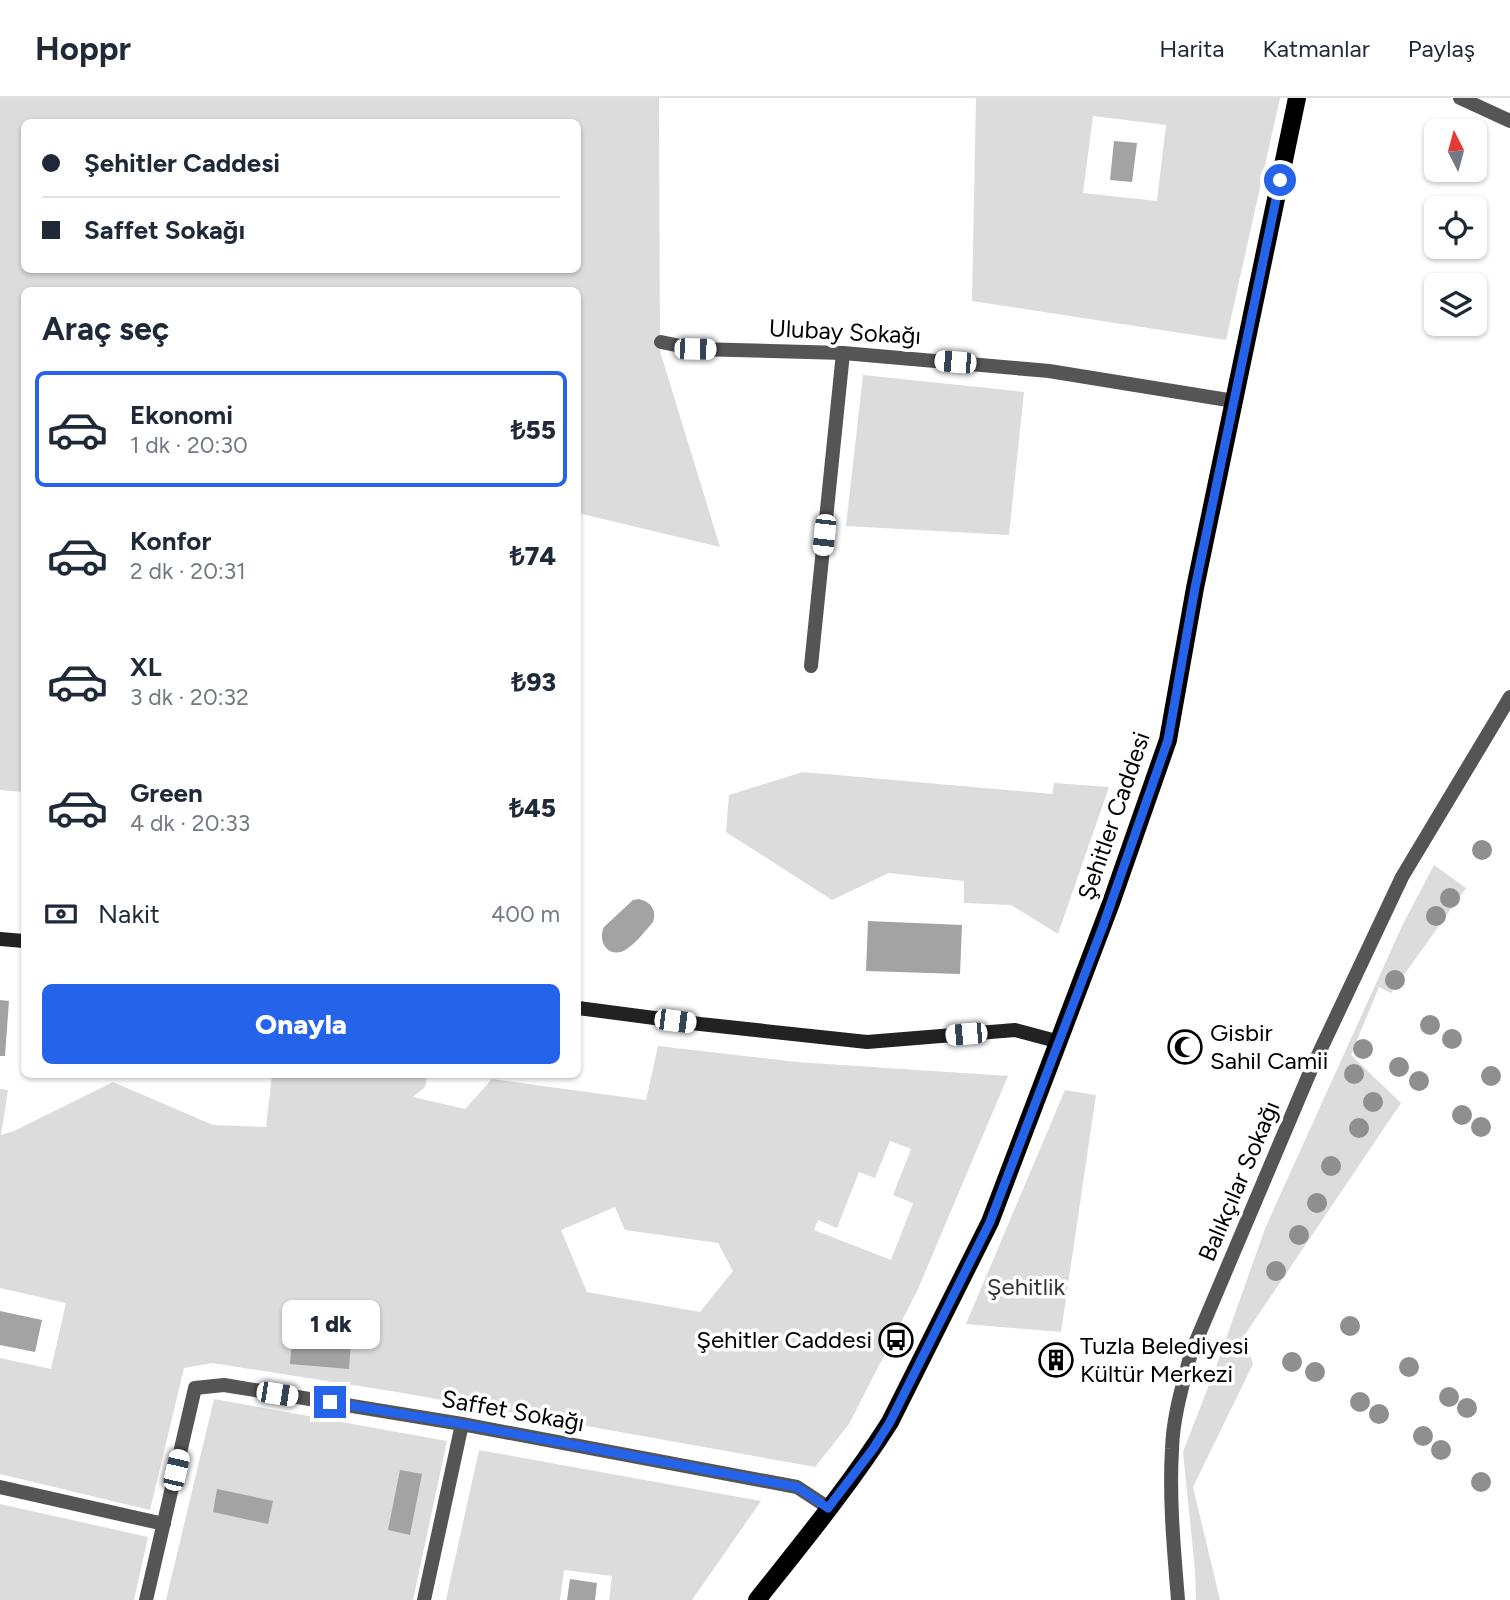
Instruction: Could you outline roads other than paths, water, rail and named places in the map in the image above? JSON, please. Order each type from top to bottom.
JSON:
[{"type":"main road","name":"Şehitler Caddesi","points":[[757,1600],[873,1449],[890,1422],[942,1320],[990,1222],[1111,903],[1168,740],[1195,588],[1297,98]]},
{"type":"street","points":[[1460,98],[1510,121]]},
{"type":"street","name":"Ulubay Sokağı","points":[[661,342],[695,349],[843,352],[1049,371],[1234,401]]},
{"type":"street","points":[[811,666],[843,352]]},
{"type":"street","name":"Balıkçılar Sokağı","points":[[1178,1600],[1171,1507],[1172,1447],[1180,1396],[1192,1353],[1310,1072],[1402,877],[1510,697]]},
{"type":"street","points":[[0,939],[21,941]]},
{"type":"street","points":[[581,1008],[867,1042],[1015,1030],[1060,1042]]},
{"type":"street","name":"Saffet Sokağı","points":[[163,1524],[195,1388],[224,1385],[462,1424],[797,1487],[828,1508]]},
{"type":"street","points":[[424,1600],[462,1424]]},
{"type":"street","points":[[0,1487],[163,1524],[146,1600]]},
{"type":"place","name":"Gisbir Sahil Camii","points":[[1185,1047]]},
{"type":"place","name":"Şehitler Caddesi","points":[[896,1340]]},
{"type":"place","name":"Tuzla Belediyesi Kültür Merkezi","points":[[1056,1360]]},
{"type":"park label","name":"Şehitlik","points":[[1026,1287]]}]
